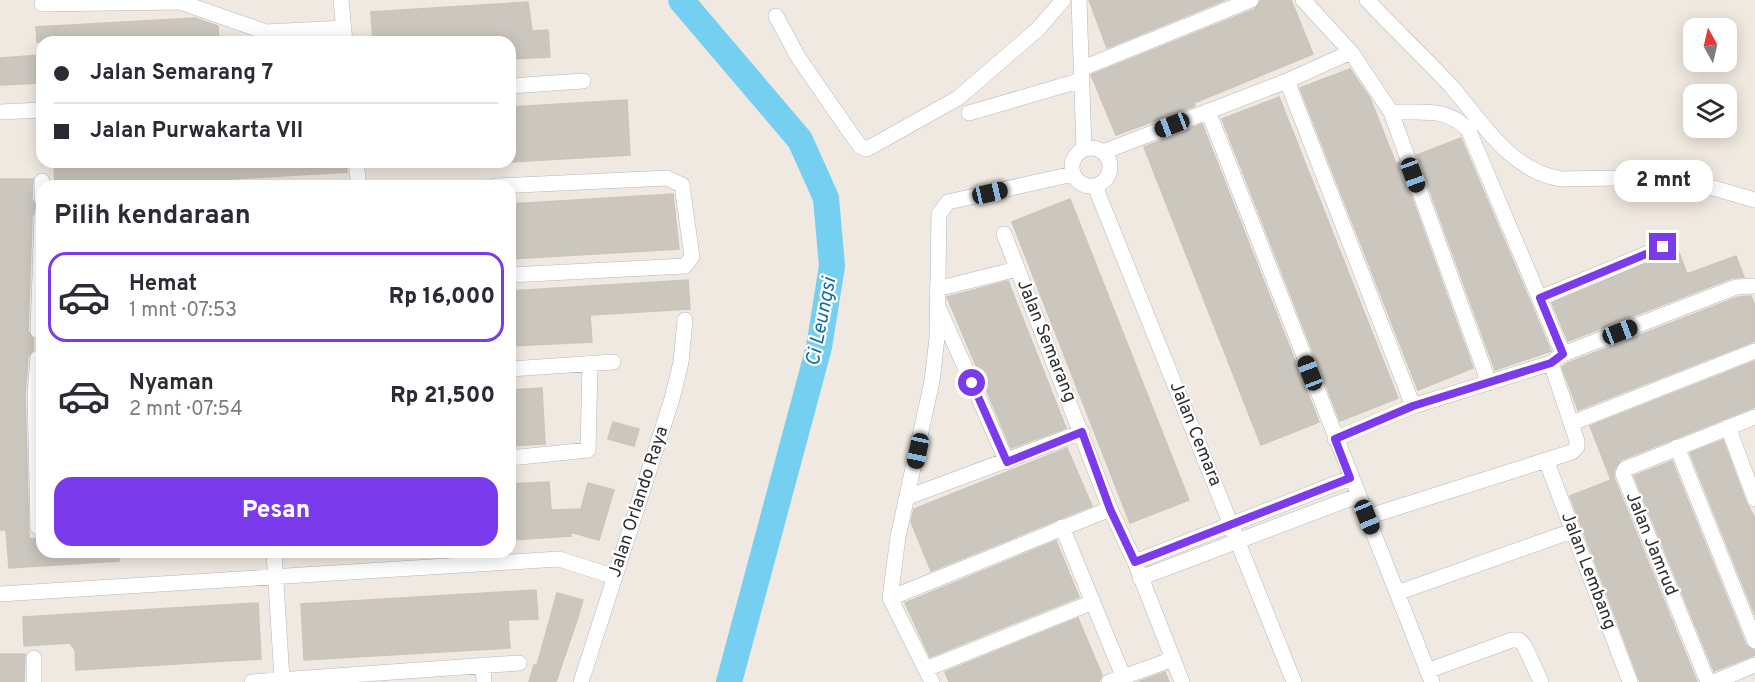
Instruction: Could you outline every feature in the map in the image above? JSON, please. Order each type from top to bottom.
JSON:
[{"type":"street","points":[[42,7],[180,2],[266,32],[344,35],[341,0]]},
{"type":"street","points":[[776,16],[798,57],[860,146],[867,149],[958,98],[1038,29],[1063,0]]},
{"type":"street","points":[[1079,0],[1084,149]]},
{"type":"street","points":[[969,112],[1082,74],[1251,0]]},
{"type":"street","points":[[1303,0],[1351,52],[1391,112],[1489,383]]},
{"type":"street","points":[[1366,0],[1450,86],[1508,153],[1525,166],[1546,176],[1561,179],[1675,177],[1755,200]]},
{"type":"street","points":[[1103,152],[1287,81],[1351,52]]},
{"type":"street","points":[[516,86],[583,81]]},
{"type":"street","points":[[1287,81],[1413,406]]},
{"type":"street","points":[[0,112],[36,110]]},
{"type":"street","points":[[1208,111],[1357,496],[1430,676],[1512,640],[1520,640],[1541,682]]},
{"type":"street","points":[[1367,517],[1572,452],[1577,447],[1540,298],[1469,131],[1460,120],[1447,113],[1391,112]]},
{"type":"street","points":[[1094,148],[1103,152],[1108,160],[1110,170],[1106,178],[1095,186],[1079,182],[1073,174],[1072,164],[1076,155],[1084,149],[1094,148]]},
{"type":"street","points":[[1073,174],[944,205],[939,214],[932,381],[898,537],[890,598],[929,675],[1093,602]]},
{"type":"street","points":[[516,185],[667,178],[682,185],[692,257],[685,266],[516,275]]},
{"type":"street","name":"Jalan Cemara","points":[[1095,186],[1294,682]]},
{"type":"street","name":"Jalan Semarang","points":[[1004,234],[1110,509],[1135,562],[1182,682]]},
{"type":"street","points":[[1540,298],[1663,247]]},
{"type":"street","points":[[937,297],[1017,269]]},
{"type":"street","points":[[1335,439],[1413,406],[1557,359],[1736,287],[1755,286]]},
{"type":"street","points":[[937,297],[1007,462]]},
{"type":"street","name":"Jalan Orlando Raya","points":[[581,682],[672,399],[681,362],[685,320]]},
{"type":"street","points":[[1572,423],[1755,351]]},
{"type":"street","points":[[516,369],[613,362]]},
{"type":"street","points":[[516,457],[588,450],[590,363]]},
{"type":"street","name":"Jalan Jamrud","points":[[1708,682],[1623,476],[1625,469],[1755,417]]},
{"type":"street","points":[[1728,427],[1755,500]]},
{"type":"street","points":[[908,497],[1007,462],[1082,432]]},
{"type":"street","points":[[1677,447],[1755,641]]},
{"type":"street","name":"Jalan Lembang","points":[[1546,460],[1630,682]]},
{"type":"street","points":[[1135,562],[1350,478]]},
{"type":"street","points":[[1140,578],[1357,496]]},
{"type":"street","points":[[890,598],[1110,509]]},
{"type":"street","points":[[1062,527],[1123,676]]},
{"type":"street","points":[[1397,593],[1572,531]]},
{"type":"street","points":[[274,558],[282,679]]},
{"type":"street","points":[[0,594],[276,579],[559,559],[615,577]]},
{"type":"street","points":[[34,658],[34,682]]},
{"type":"street","points":[[1109,682],[1173,659]]},
{"type":"street","points":[[252,682],[282,679],[332,679],[519,663]]},
{"type":"street","points":[[483,665],[484,682]]},
{"type":"street","points":[[1714,682],[1755,665]]},
{"type":"building","points":[[1089,0],[1225,0],[1107,48]]},
{"type":"building","points":[[1261,0],[1291,0],[1313,54],[1194,103],[1195,106],[1116,135],[1091,75],[1255,9]]},
{"type":"building","points":[[528,2],[532,31],[548,30],[550,57],[516,59],[516,36],[373,36],[371,12]]},
{"type":"building","points":[[195,18],[218,26],[219,36],[37,36],[36,27]]},
{"type":"building","points":[[36,55],[36,83],[0,85],[0,58]]},
{"type":"building","points":[[1350,69],[1370,98],[1396,164],[1399,162],[1473,368],[1418,390],[1300,88]]},
{"type":"building","points":[[1279,97],[1398,398],[1340,421],[1222,119]]},
{"type":"building","points":[[627,100],[630,155],[516,162],[516,107]]},
{"type":"building","points":[[1202,124],[1319,422],[1261,445],[1144,147]]},
{"type":"building","points":[[1461,138],[1551,351],[1495,370],[1417,155]]},
{"type":"building","points":[[54,168],[347,168],[347,172],[217,180],[55,180]]},
{"type":"building","points":[[0,179],[33,179],[32,199],[36,206],[32,217],[28,331],[33,339],[33,350],[28,357],[25,394],[29,539],[36,538],[36,558],[119,558],[119,561],[9,568],[6,530],[0,530]]},
{"type":"building","points":[[673,194],[679,249],[516,259],[516,204]]},
{"type":"building","points":[[1070,199],[1189,500],[1130,523],[1012,222]]},
{"type":"building","points":[[1678,250],[1687,274],[1736,256],[1744,277],[1732,278],[1568,341],[1552,303]]},
{"type":"building","points":[[688,280],[690,309],[590,315],[592,342],[516,346],[516,291]]},
{"type":"building","points":[[1008,281],[1066,428],[1011,448],[947,297]]},
{"type":"building","points":[[1751,296],[1755,306],[1755,341],[1578,410],[1562,367],[1568,363],[1738,297]]},
{"type":"building","points":[[1755,361],[1755,407],[1621,460],[1614,470],[1614,478],[1697,682],[1640,682],[1570,496],[1611,480],[1590,426]]},
{"type":"building","points":[[542,388],[545,444],[516,446],[516,390]]},
{"type":"building","points":[[613,422],[639,429],[634,446],[608,439]]},
{"type":"building","points":[[1723,440],[1746,502],[1755,518],[1755,615],[1690,453]]},
{"type":"building","points":[[1067,448],[1092,506],[931,571],[911,522],[914,509]]},
{"type":"building","points":[[1672,461],[1746,645],[1755,651],[1755,655],[1714,671],[1634,476]]},
{"type":"building","points":[[549,482],[551,510],[581,509],[588,483],[614,490],[599,540],[570,532],[571,536],[516,540],[516,484]]},
{"type":"building","points":[[1056,541],[1079,597],[930,657],[905,603]]},
{"type":"building","points":[[536,590],[538,619],[508,620],[510,648],[304,660],[301,604]]},
{"type":"building","points":[[557,593],[583,600],[578,617],[556,682],[529,682],[534,665],[537,665]]},
{"type":"building","points":[[258,603],[261,659],[76,670],[75,650],[70,643],[24,646],[23,617]]},
{"type":"building","points":[[1078,618],[1102,675],[1099,682],[949,682],[945,672]]},
{"type":"building","points":[[0,654],[25,654],[24,682],[0,682]]},
{"type":"building","points":[[1165,672],[1169,682],[1138,682]]},
{"type":"waterway","name":"Ci Leungsi","points":[[681,0],[800,140],[826,198],[832,266],[819,347],[729,682]]},
{"type":"route","points":[[972,383],[1007,462],[1082,432],[1110,509],[1135,562],[1350,478],[1335,439],[1413,406],[1551,363],[1563,354],[1540,298],[1663,247]]}]
